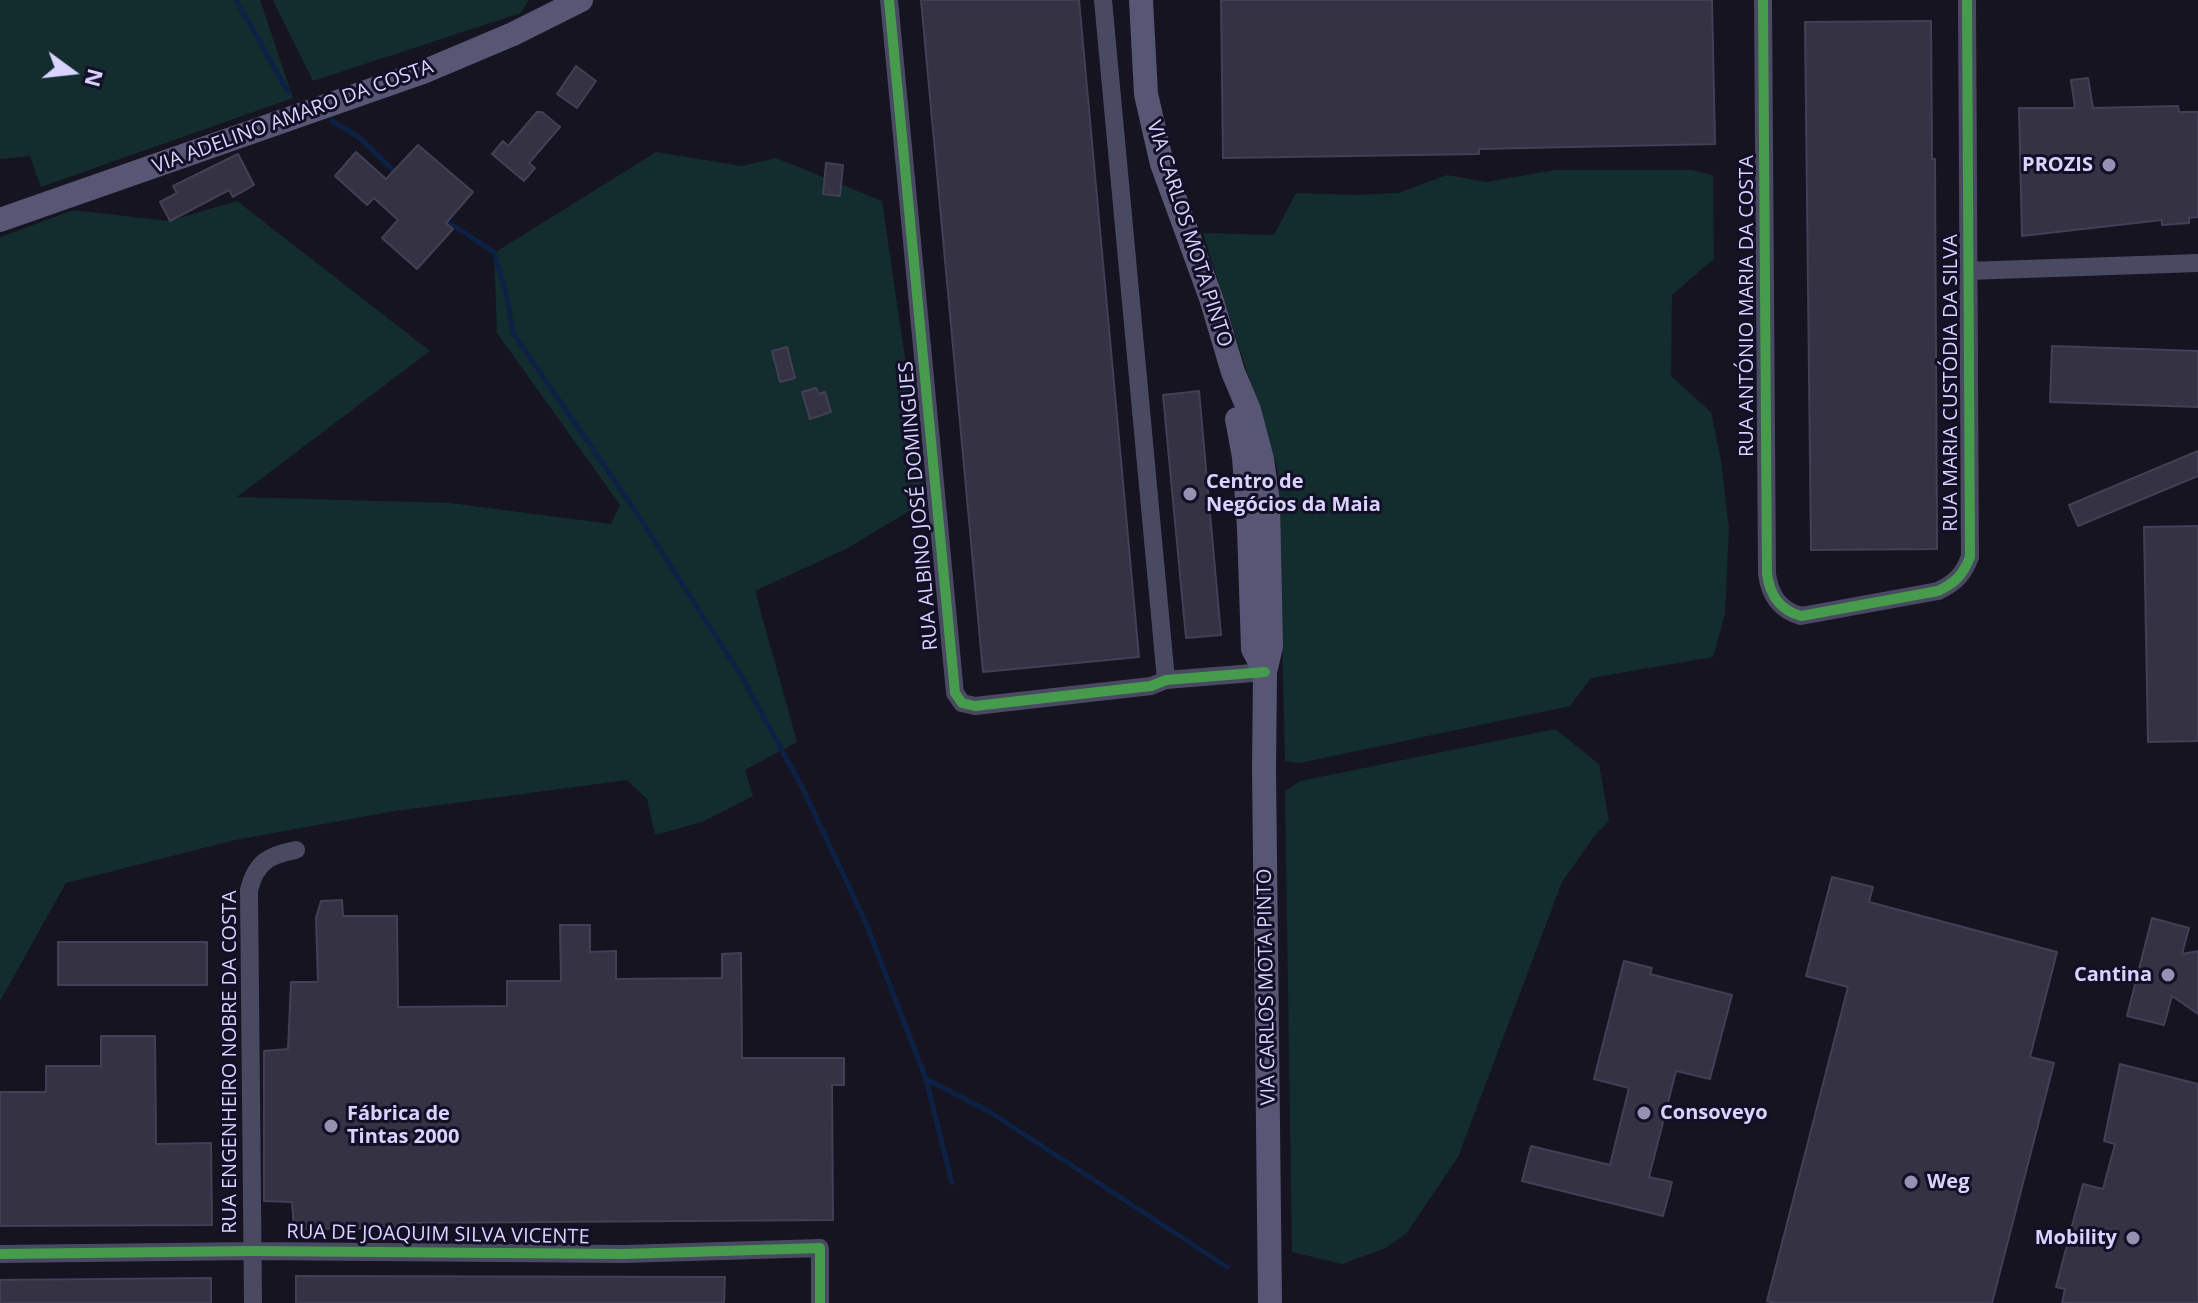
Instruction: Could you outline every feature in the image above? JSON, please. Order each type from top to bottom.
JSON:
[{"type":"main road","name":"VIA CARLOS MOTA PINTO","points":[[1141,0],[1146,94],[1162,164],[1211,298],[1233,372],[1235,409],[1244,457],[1253,649],[1265,672],[1270,1303]]},
{"type":"main road","name":"VIA ADELINO AMARO DA COSTA","points":[[0,220],[423,72],[568,3]]},
{"type":"street","name":"RUA ALBINO JOSÉ DOMINGUES","points":[[889,0],[955,693],[962,703],[975,706],[1151,686],[1166,680],[1265,672]]},
{"type":"street","points":[[1103,0],[1166,680]]},
{"type":"street","name":"RUA ANTÓNIO MARIA DA COSTA","points":[[1763,0],[1767,574],[1773,597],[1782,607]]},
{"type":"street","name":"RUA MARIA CUSTÓDIA DA SILVA","points":[[1782,607],[1801,616],[1938,591],[1951,585],[1964,573],[1970,557],[1967,0]]},
{"type":"street","points":[[1968,271],[2198,263]]},
{"type":"street","name":"RUA ENGENHEIRO NOBRE DA COSTA","points":[[253,1303],[249,890],[253,873],[265,862],[275,854],[296,850]]},
{"type":"street","name":"RUA DE JOAQUIM SILVA VICENTE","points":[[0,1254],[252,1251],[624,1254],[820,1248],[820,1303]]},
{"type":"green space","points":[[0,0],[260,0],[293,98],[41,187],[30,156],[0,159]]},
{"type":"green space","points":[[273,0],[529,0],[521,13],[313,81]]},
{"type":"green space","points":[[656,152],[742,166],[776,158],[882,201],[926,501],[846,549],[755,591],[797,742],[745,770],[753,796],[702,822],[655,835],[647,799],[627,780],[395,811],[235,840],[66,883],[0,1001],[0,237],[73,210],[169,221],[237,201],[430,351],[237,497],[450,503],[611,524],[620,505],[497,333],[494,253]]},
{"type":"green space","points":[[1555,170],[1692,170],[1713,175],[1714,259],[1672,295],[1671,376],[1711,412],[1721,460],[1729,529],[1725,614],[1713,657],[1591,678],[1570,706],[1300,763],[1285,761],[1278,470],[1203,233],[1274,235],[1296,193],[1398,193],[1447,175],[1486,182]]},
{"type":"green space","points":[[1555,729],[1599,764],[1609,821],[1562,882],[1458,1157],[1406,1234],[1386,1248],[1342,1264],[1292,1252],[1285,791],[1300,781]]},
{"type":"building","points":[[921,0],[1079,0],[1139,657],[983,672]]},
{"type":"building","points":[[1221,0],[1712,0],[1715,144],[1479,149],[1479,154],[1223,158]]},
{"type":"building","points":[[1931,21],[1932,159],[1935,159],[1937,549],[1811,550],[1805,22]]},
{"type":"building","points":[[576,66],[596,81],[577,108],[557,94]]},
{"type":"building","name":"PROZIS","points":[[2088,78],[2093,108],[2178,106],[2179,112],[2198,112],[2198,217],[2189,218],[2189,223],[2162,225],[2162,220],[2022,236],[2019,108],[2075,108],[2071,80]]},
{"type":"building","points":[[537,112],[542,112],[560,127],[529,163],[535,168],[524,181],[492,154],[503,141],[508,146]]},
{"type":"building","points":[[418,145],[473,192],[446,223],[453,229],[417,269],[382,238],[398,220],[374,198],[367,205],[335,176],[356,152],[386,179]]},
{"type":"building","points":[[238,154],[254,185],[233,197],[229,190],[170,221],[160,202],[177,193],[173,186]]},
{"type":"building","points":[[826,163],[843,165],[840,196],[823,194]]},
{"type":"building","points":[[2052,346],[2198,351],[2198,407],[2050,402]]},
{"type":"building","points":[[787,347],[795,378],[780,382],[772,351]]},
{"type":"building","points":[[816,388],[819,394],[825,392],[831,412],[810,419],[802,392]]},
{"type":"building","name":"Centro de Negócios da Maia","points":[[1199,391],[1221,635],[1186,638],[1163,395]]},
{"type":"building","points":[[2198,451],[2198,476],[2078,526],[2069,505]]},
{"type":"building","points":[[2198,526],[2198,741],[2148,742],[2144,527]]},
{"type":"building","name":"Weg","points":[[1832,877],[1873,887],[1869,902],[2057,952],[2030,1057],[2054,1063],[1992,1303],[1767,1301],[1848,987],[1806,976]]},
{"type":"building","points":[[342,900],[343,916],[397,916],[398,1007],[507,1006],[507,981],[561,981],[560,925],[590,925],[590,952],[616,951],[616,979],[722,978],[722,954],[741,953],[742,1058],[844,1058],[844,1085],[832,1085],[833,1220],[400,1223],[400,1228],[294,1229],[292,1202],[264,1201],[264,1051],[288,1049],[291,982],[318,982],[316,918],[321,901]]},
{"type":"building","name":"Cantina","points":[[2152,918],[2189,928],[2182,954],[2198,951],[2198,1014],[2172,996],[2164,1025],[2127,1016]]},
{"type":"building","points":[[58,942],[207,942],[207,985],[58,985]]},
{"type":"building","name":"Consoveyo","points":[[1624,961],[1652,968],[1650,974],[1732,995],[1710,1079],[1676,1071],[1649,1177],[1672,1182],[1663,1216],[1522,1181],[1531,1146],[1610,1165],[1629,1088],[1594,1079]]},
{"type":"building","points":[[101,1036],[155,1036],[156,1144],[211,1143],[212,1225],[0,1226],[0,1092],[46,1092],[46,1066],[101,1066]]},
{"type":"building","name":"Mobility","points":[[2120,1064],[2198,1084],[2198,1303],[2062,1303],[2065,1289],[2056,1287],[2083,1184],[2103,1189],[2115,1144],[2104,1141]]},
{"type":"building","points":[[296,1276],[725,1277],[724,1303],[296,1303]]},
{"type":"building","points":[[211,1278],[211,1303],[0,1303],[0,1280]]},
{"type":"waterway","points":[[236,0],[288,92]]},
{"type":"waterway","points":[[332,121],[360,138],[396,173]]},
{"type":"waterway","points":[[443,219],[494,252],[513,333],[634,509],[742,677],[803,789],[865,921],[926,1079],[990,1112],[1227,1267]]},
{"type":"waterway","points":[[926,1079],[952,1183]]},
{"type":"cycle path","points":[[889,0],[955,693],[962,703],[975,706],[1151,686],[1166,680],[1265,672]]},
{"type":"cycle path","points":[[1763,0],[1767,574],[1777,601],[1801,616],[1938,591],[1958,578],[1970,557],[1967,0]]},
{"type":"cycle path","points":[[0,1254],[252,1251],[624,1254],[820,1248],[820,1303]]},
{"type":"place","name":"PROZIS","points":[[2109,165]]},
{"type":"place","name":"Centro de Negócios da Maia","points":[[1190,494]]},
{"type":"place","name":"Cantina","points":[[2168,975]]},
{"type":"place","name":"Consoveyo","points":[[1644,1113]]},
{"type":"place","name":"Fábrica de Tintas 2000","points":[[331,1126]]},
{"type":"place","name":"Weg","points":[[1911,1182]]},
{"type":"place","name":"Mobility","points":[[2133,1238]]}]
